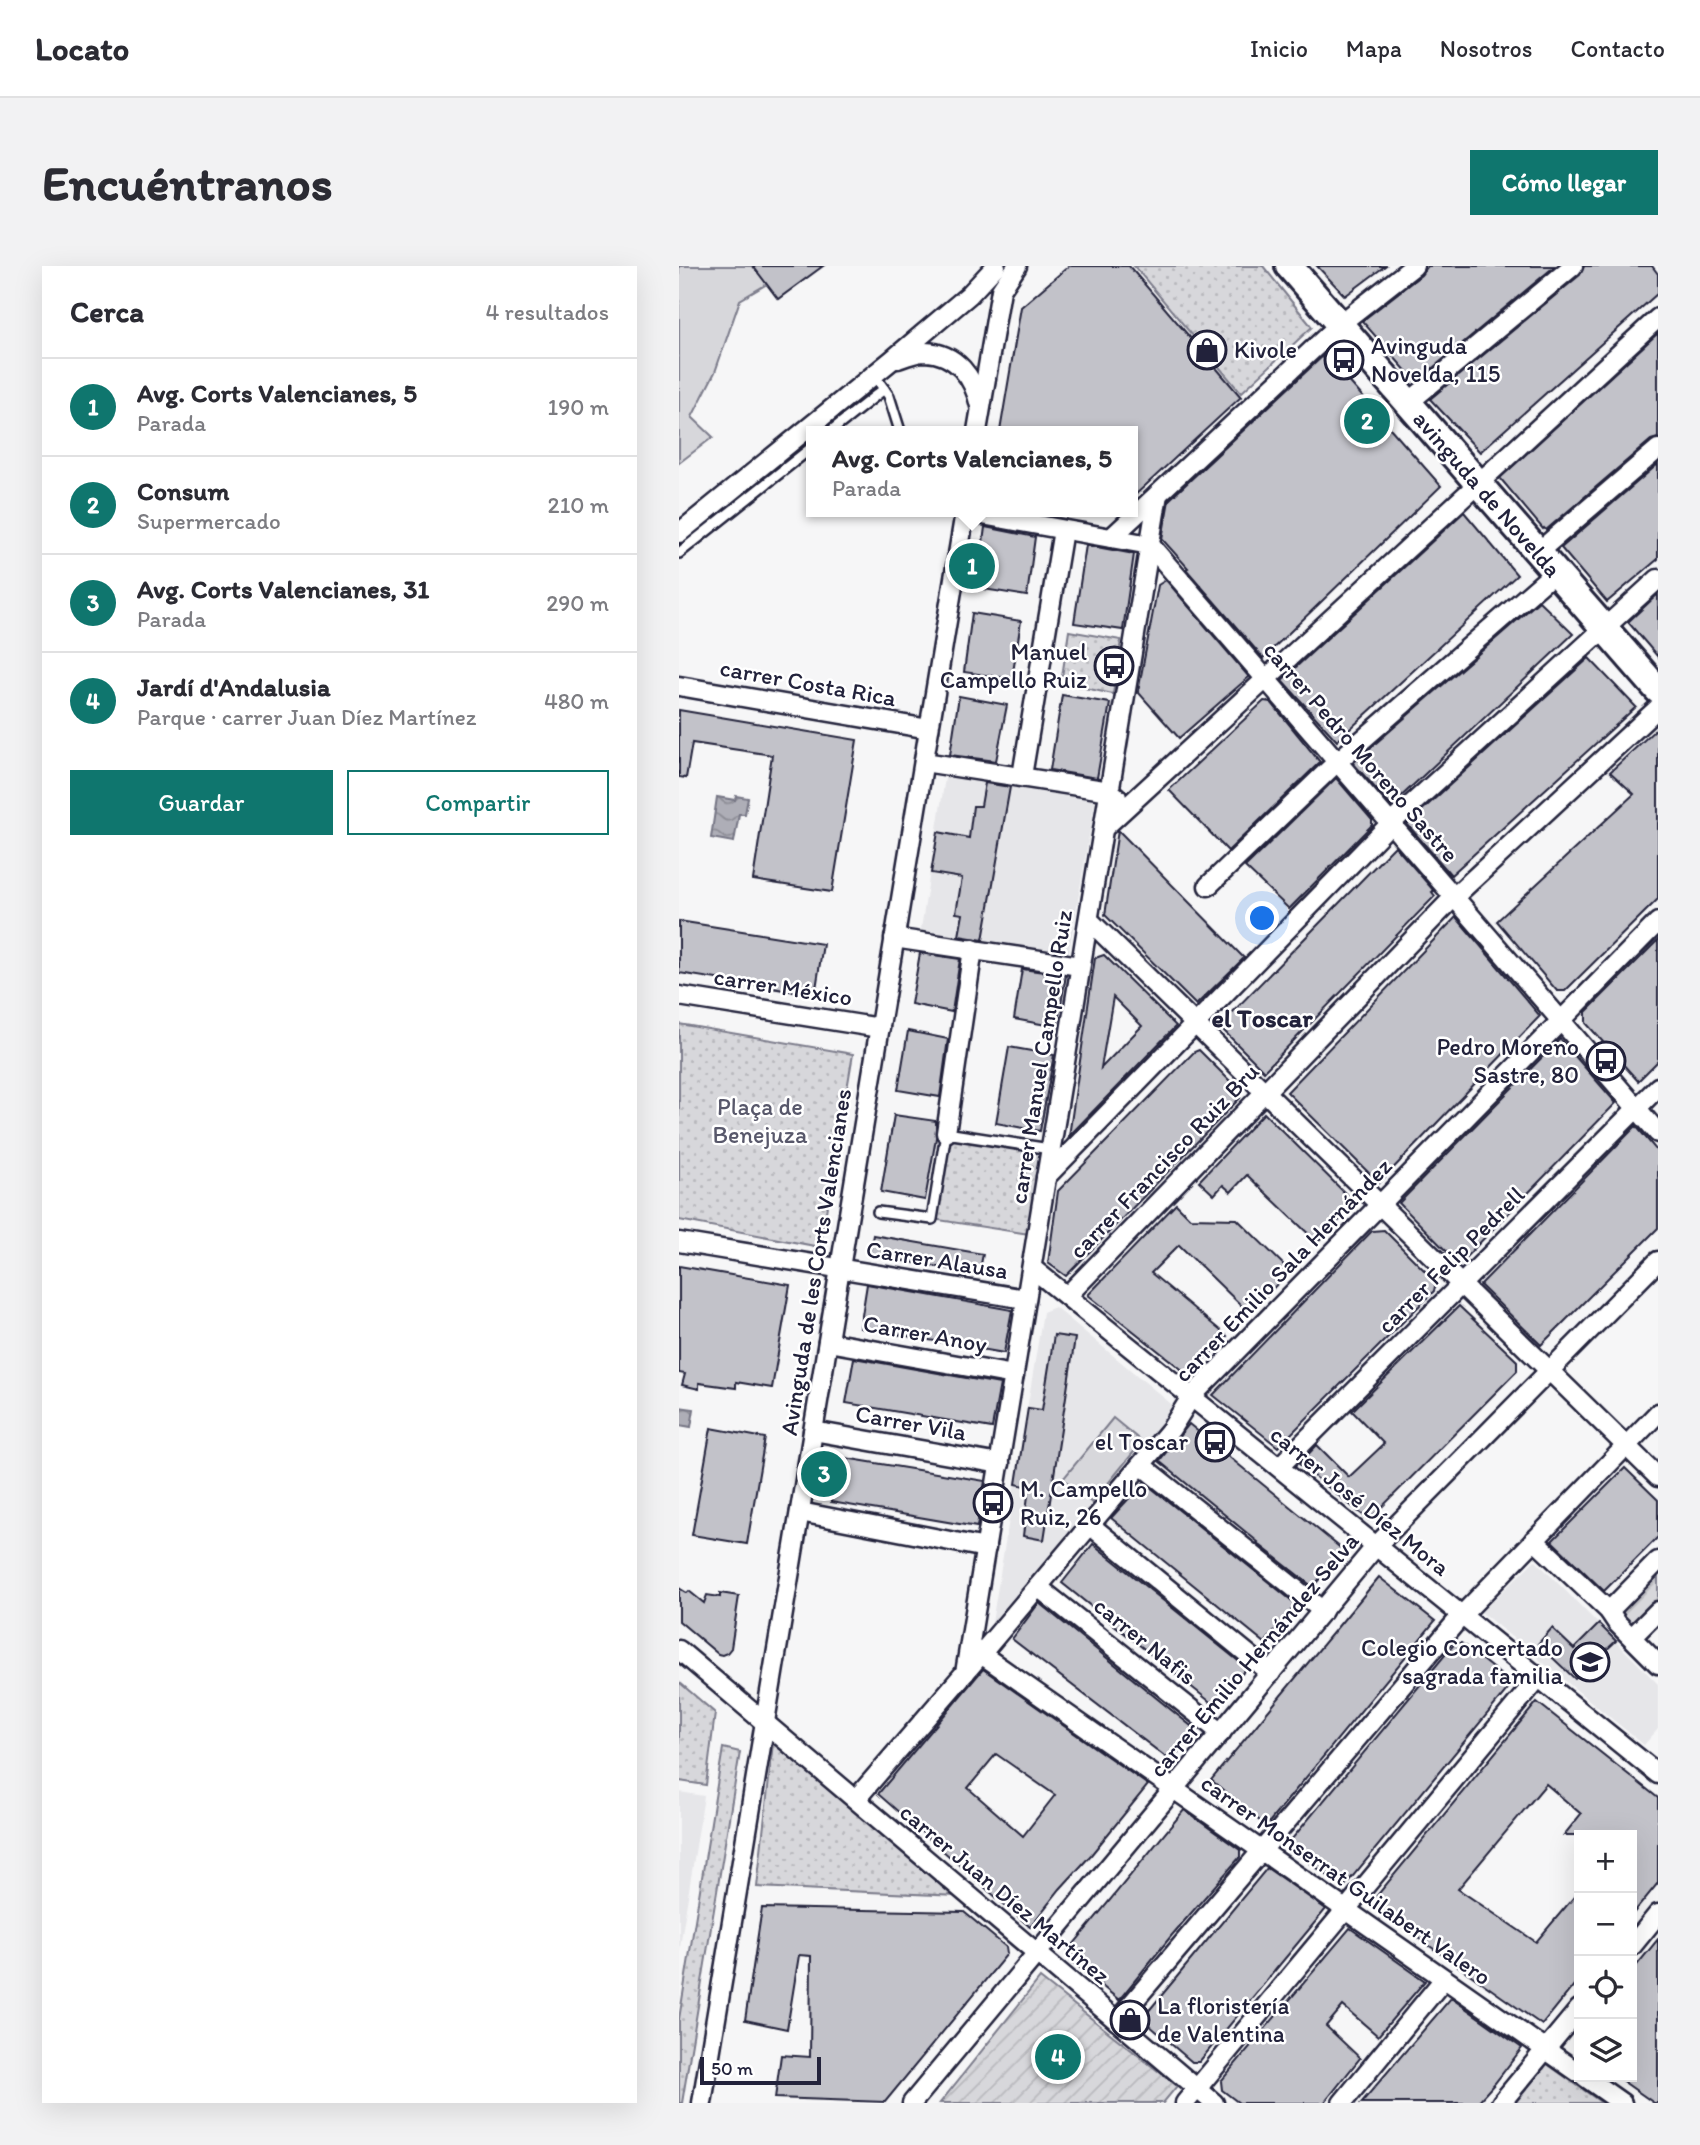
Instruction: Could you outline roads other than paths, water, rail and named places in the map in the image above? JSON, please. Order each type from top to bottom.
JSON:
[{"type":"main road","name":"avinguda de Novelda","points":[[1289,266],[1658,690]]},
{"type":"street","points":[[821,426],[879,382],[893,360],[969,295],[996,266]]},
{"type":"street","points":[[978,426],[1002,290],[1017,266]]},
{"type":"street","points":[[1138,513],[1340,324],[1414,266]]},
{"type":"street","points":[[1408,403],[1573,266]]},
{"type":"street","points":[[1104,828],[1658,318]]},
{"type":"street","points":[[893,360],[924,352],[943,356],[957,363],[977,389],[981,410]]},
{"type":"street","points":[[679,533],[806,437]]},
{"type":"street","points":[[1538,552],[1658,449]]},
{"type":"street","name":"carrer Manuel Campello Ruiz","points":[[965,1673],[1158,494]]},
{"type":"street","name":"Avinguda de les Corts Valencianes","points":[[702,2103],[964,517]]},
{"type":"street","points":[[992,517],[1150,545]]},
{"type":"street","points":[[1111,538],[1133,517]]},
{"type":"street","points":[[1022,776],[1063,530]]},
{"type":"street","name":"carrer Pedro Moreno Sastre","points":[[1150,545],[1658,1133]]},
{"type":"street","points":[[1208,886],[1337,762],[1555,572]]},
{"type":"street","points":[[1047,1177],[1390,824],[1658,579]]},
{"type":"street","name":"carrer Costa Rica","points":[[679,686],[929,729]]},
{"type":"street","name":"carrer Francisco Ruiz Bru","points":[[1067,1296],[1454,897],[1658,708]]},
{"type":"street","points":[[924,762],[1110,791],[1128,805]]},
{"type":"street","points":[[1089,920],[1658,1477]]},
{"type":"street","name":"carrer Emilio Sala Hernández","points":[[856,1799],[1171,1429],[1191,1396],[1658,922]]},
{"type":"street","points":[[894,938],[1080,966]]},
{"type":"street","points":[[946,1133],[973,949]]},
{"type":"street","name":"carrer México","points":[[679,996],[880,1027]]},
{"type":"street","name":"carrer Felip Pedrell","points":[[1279,1467],[1658,1087]]},
{"type":"street","name":"Carrer Alausa","points":[[679,1242],[1026,1299]]},
{"type":"street","name":"carrer Emilio Hernández Selva","points":[[912,2103],[1377,1546],[1658,1262]]},
{"type":"street","name":"carrer José Díez Mora","points":[[1032,1268],[1539,1677],[1654,1763]]},
{"type":"street","name":"Carrer Anoy","points":[[828,1342],[1014,1375]]},
{"type":"street","points":[[1117,2021],[1462,1615],[1658,1413]]},
{"type":"street","name":"Carrer Vila","points":[[813,1431],[1000,1464]]},
{"type":"street","points":[[1141,1465],[1323,1611]]},
{"type":"street","points":[[800,1512],[953,1548],[986,1548]]},
{"type":"street","points":[[1090,1525],[1271,1673]]},
{"type":"street","points":[[1535,1540],[1609,1611],[1617,1623],[1658,1664]]},
{"type":"street","points":[[1609,1611],[1658,1561]]},
{"type":"street","name":"carrer Nafis","points":[[1038,1587],[1221,1733]]},
{"type":"street","points":[[1632,1637],[1658,1611]]},
{"type":"street","points":[[972,1628],[986,1649]]},
{"type":"street","name":"carrer Monserrat Guilabert Valero","points":[[986,1649],[1174,1789],[1574,2069]]},
{"type":"street","name":"carrer Juan Díez Martínez","points":[[679,1650],[1213,2103]]},
{"type":"street","points":[[1185,2103],[1539,1677]]},
{"type":"street","points":[[1637,1940],[1658,1914]]},
{"type":"street","points":[[1342,2103],[1444,1979]]},
{"type":"street","points":[[1501,2103],[1574,2015]]},
{"type":"street","points":[[1592,2082],[1622,2103]]},
{"type":"lane","points":[[836,426],[879,382],[889,396],[898,426]]},
{"type":"lane","points":[[679,553],[806,452]]},
{"type":"lane","points":[[878,1212],[932,1219],[946,1133],[1050,1149]]},
{"type":"water","points":[[736,796],[748,798],[745,814],[739,814],[734,842],[711,838],[717,797],[735,800]]},
{"type":"water","points":[[679,1407],[694,1409],[691,1427],[679,1425]]},
{"type":"place","name":"Kivole","points":[[1207,350]]},
{"type":"place","name":"Avinguda Novelda, 115","points":[[1344,360]]},
{"type":"place","name":"Consum","points":[[1367,421]]},
{"type":"place","name":"Avg. Corts Valencianes, 5","points":[[972,566]]},
{"type":"place","name":"Manuel Campello Ruiz","points":[[1114,666]]},
{"type":"place","name":"Pedro Moreno Sastre, 80","points":[[1606,1061]]},
{"type":"place","name":"el Toscar","points":[[1215,1442]]},
{"type":"place","name":"Avg. Corts Valencianes, 31","points":[[824,1474]]},
{"type":"place","name":"M. Campello Ruiz, 26","points":[[993,1503]]},
{"type":"place","name":"Colegio Concertado sagrada familia","points":[[1590,1662]]},
{"type":"place","name":"La floristería de Valentina","points":[[1130,2020]]},
{"type":"place","name":"Jardí d'Andalusia","points":[[1058,2057]]},
{"type":"district","name":"el Toscar","points":[[1262,1018]]},
{"type":"park label","name":"Plaça de Benejuza","points":[[760,1121]]}]
